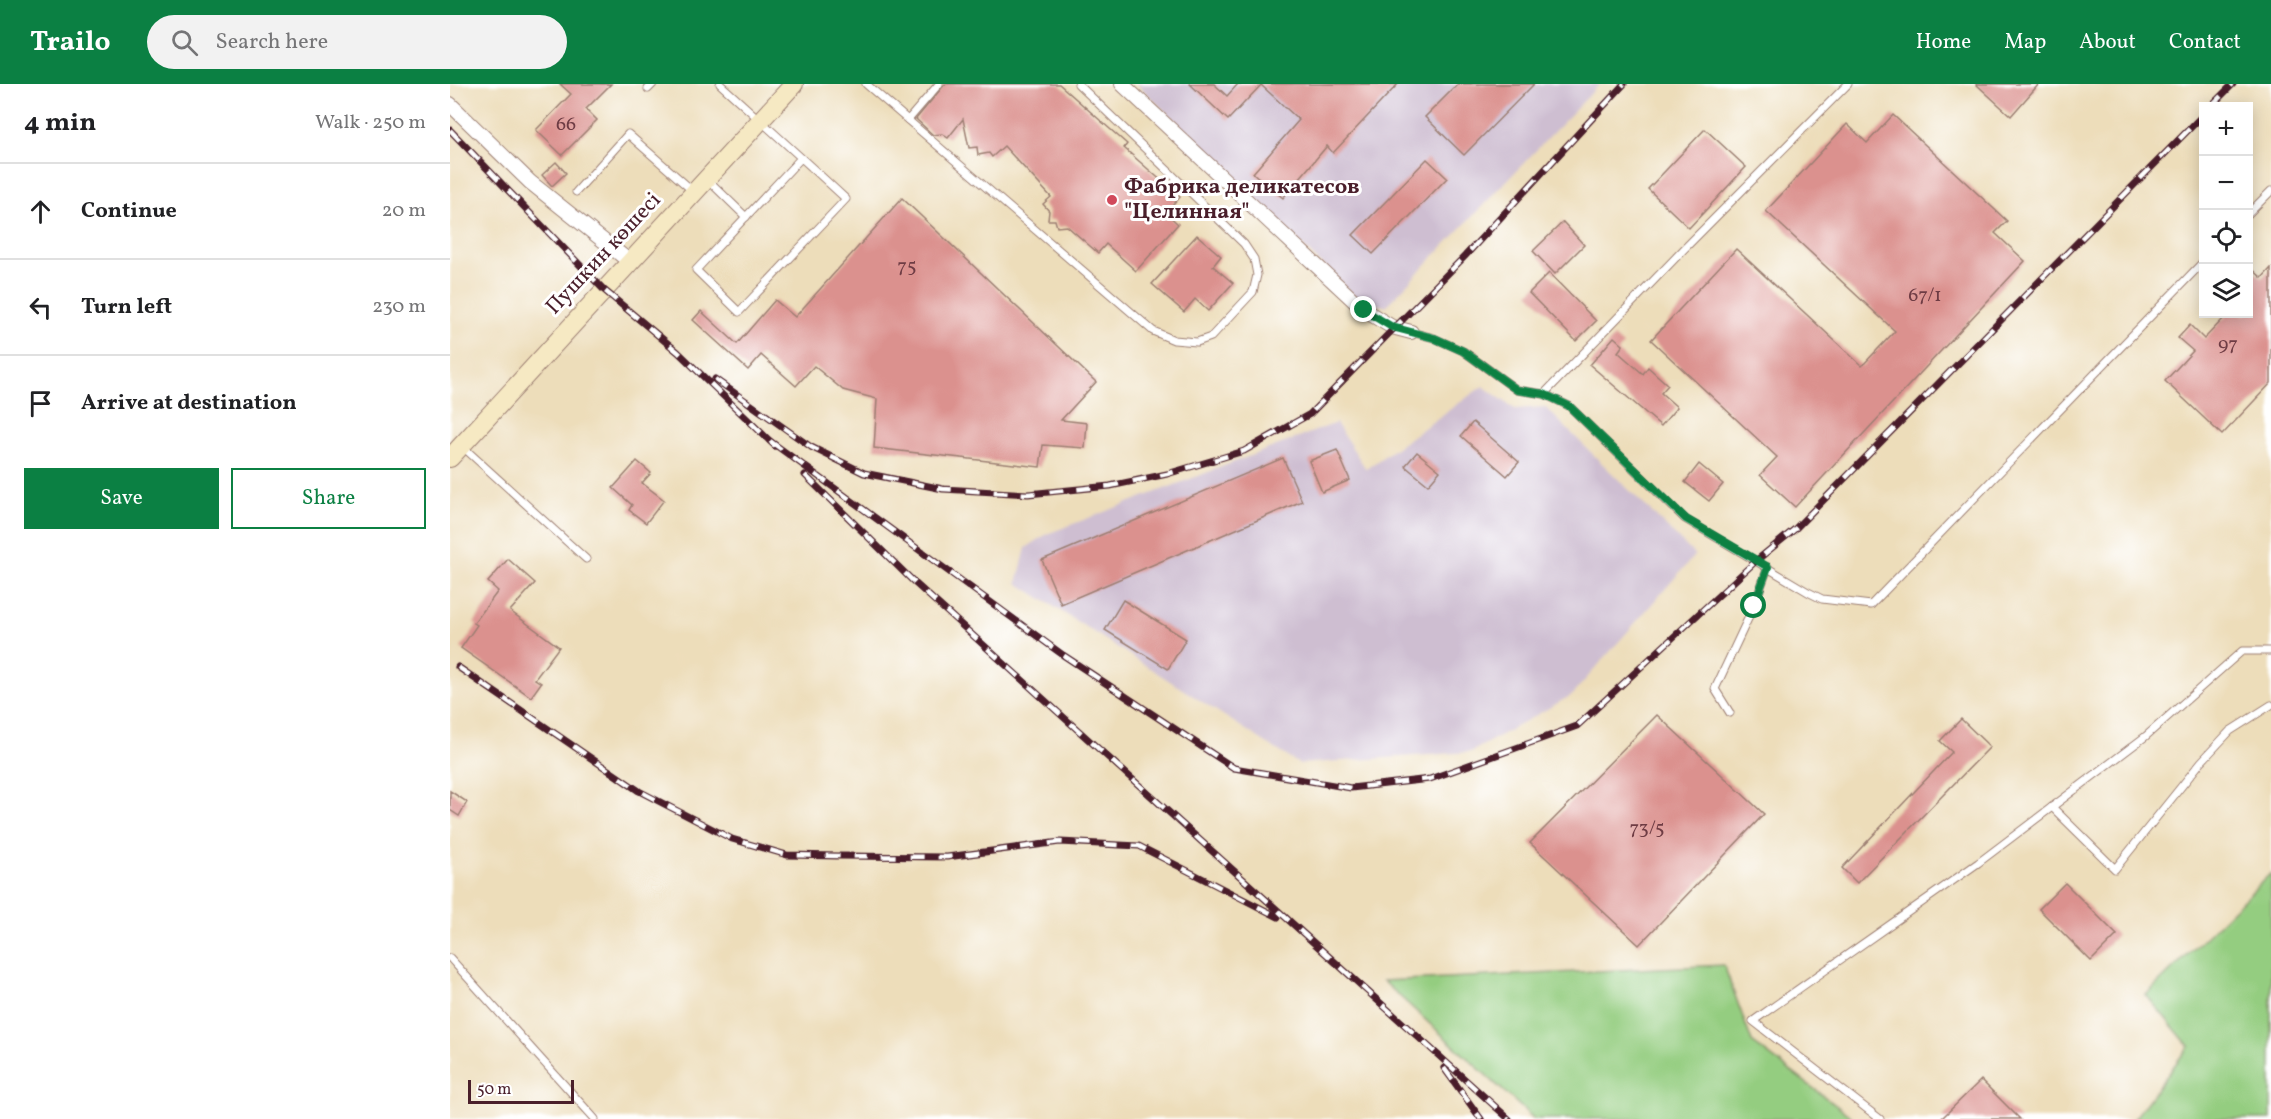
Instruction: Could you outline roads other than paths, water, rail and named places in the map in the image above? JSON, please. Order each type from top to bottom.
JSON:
[{"type":"main road","name":"Пушкин көшесі","points":[[456,451],[794,84]]},
{"type":"street","points":[[1122,84],[1364,310],[1392,327],[1411,332]]},
{"type":"street","points":[[450,105],[545,195],[630,262]]},
{"type":"lane","points":[[720,84],[846,199],[739,312],[696,270],[801,158]]},
{"type":"lane","points":[[866,84],[1153,331],[1174,340],[1197,342],[1211,337],[1253,292],[1257,275],[1254,259],[1245,244],[1078,84]]},
{"type":"lane","points":[[873,91],[879,84]]},
{"type":"lane","points":[[908,120],[939,84]]},
{"type":"lane","points":[[1544,394],[1848,84]]},
{"type":"lane","points":[[576,192],[628,134],[694,192]]},
{"type":"lane","points":[[707,178],[746,217]]},
{"type":"lane","points":[[2252,210],[2271,191]]},
{"type":"lane","points":[[1411,332],[1434,338],[1463,351],[1517,390],[1544,394],[1569,406],[1686,519],[1822,599],[1871,605],[2201,264]]},
{"type":"lane","points":[[456,451],[586,559]]},
{"type":"lane","points":[[1730,713],[1715,689],[1754,606],[1768,567]]},
{"type":"lane","points":[[1880,1119],[1753,1021],[1978,863],[2146,736],[2242,651],[2271,651]]},
{"type":"lane","points":[[2052,807],[2115,869],[2201,762],[2230,731],[2271,705]]},
{"type":"lane","points":[[450,958],[595,1119]]},
{"type":"railway","points":[[715,379],[811,447],[864,473],[943,489],[1028,494],[1110,486],[1167,474],[1244,451],[1310,414],[1465,256],[1624,84]]},
{"type":"railway","points":[[2215,102],[2233,84]]},
{"type":"railway","points":[[770,441],[1063,655],[1234,768],[1351,788],[1430,779],[1577,726],[1757,560],[1795,529],[2199,119]]},
{"type":"railway","points":[[450,130],[604,290],[678,352],[775,446]]},
{"type":"railway","points":[[805,475],[916,584],[1509,1119]]},
{"type":"railway","points":[[458,667],[639,791],[732,839],[787,855],[839,856],[947,857],[1060,842],[1139,846],[1278,917]]},
{"type":"railway","points":[[1444,1068],[1481,1119]]},
{"type":"place","name":"Фабрика деликатесов \"Целинная\"","points":[[1112,200]]}]
